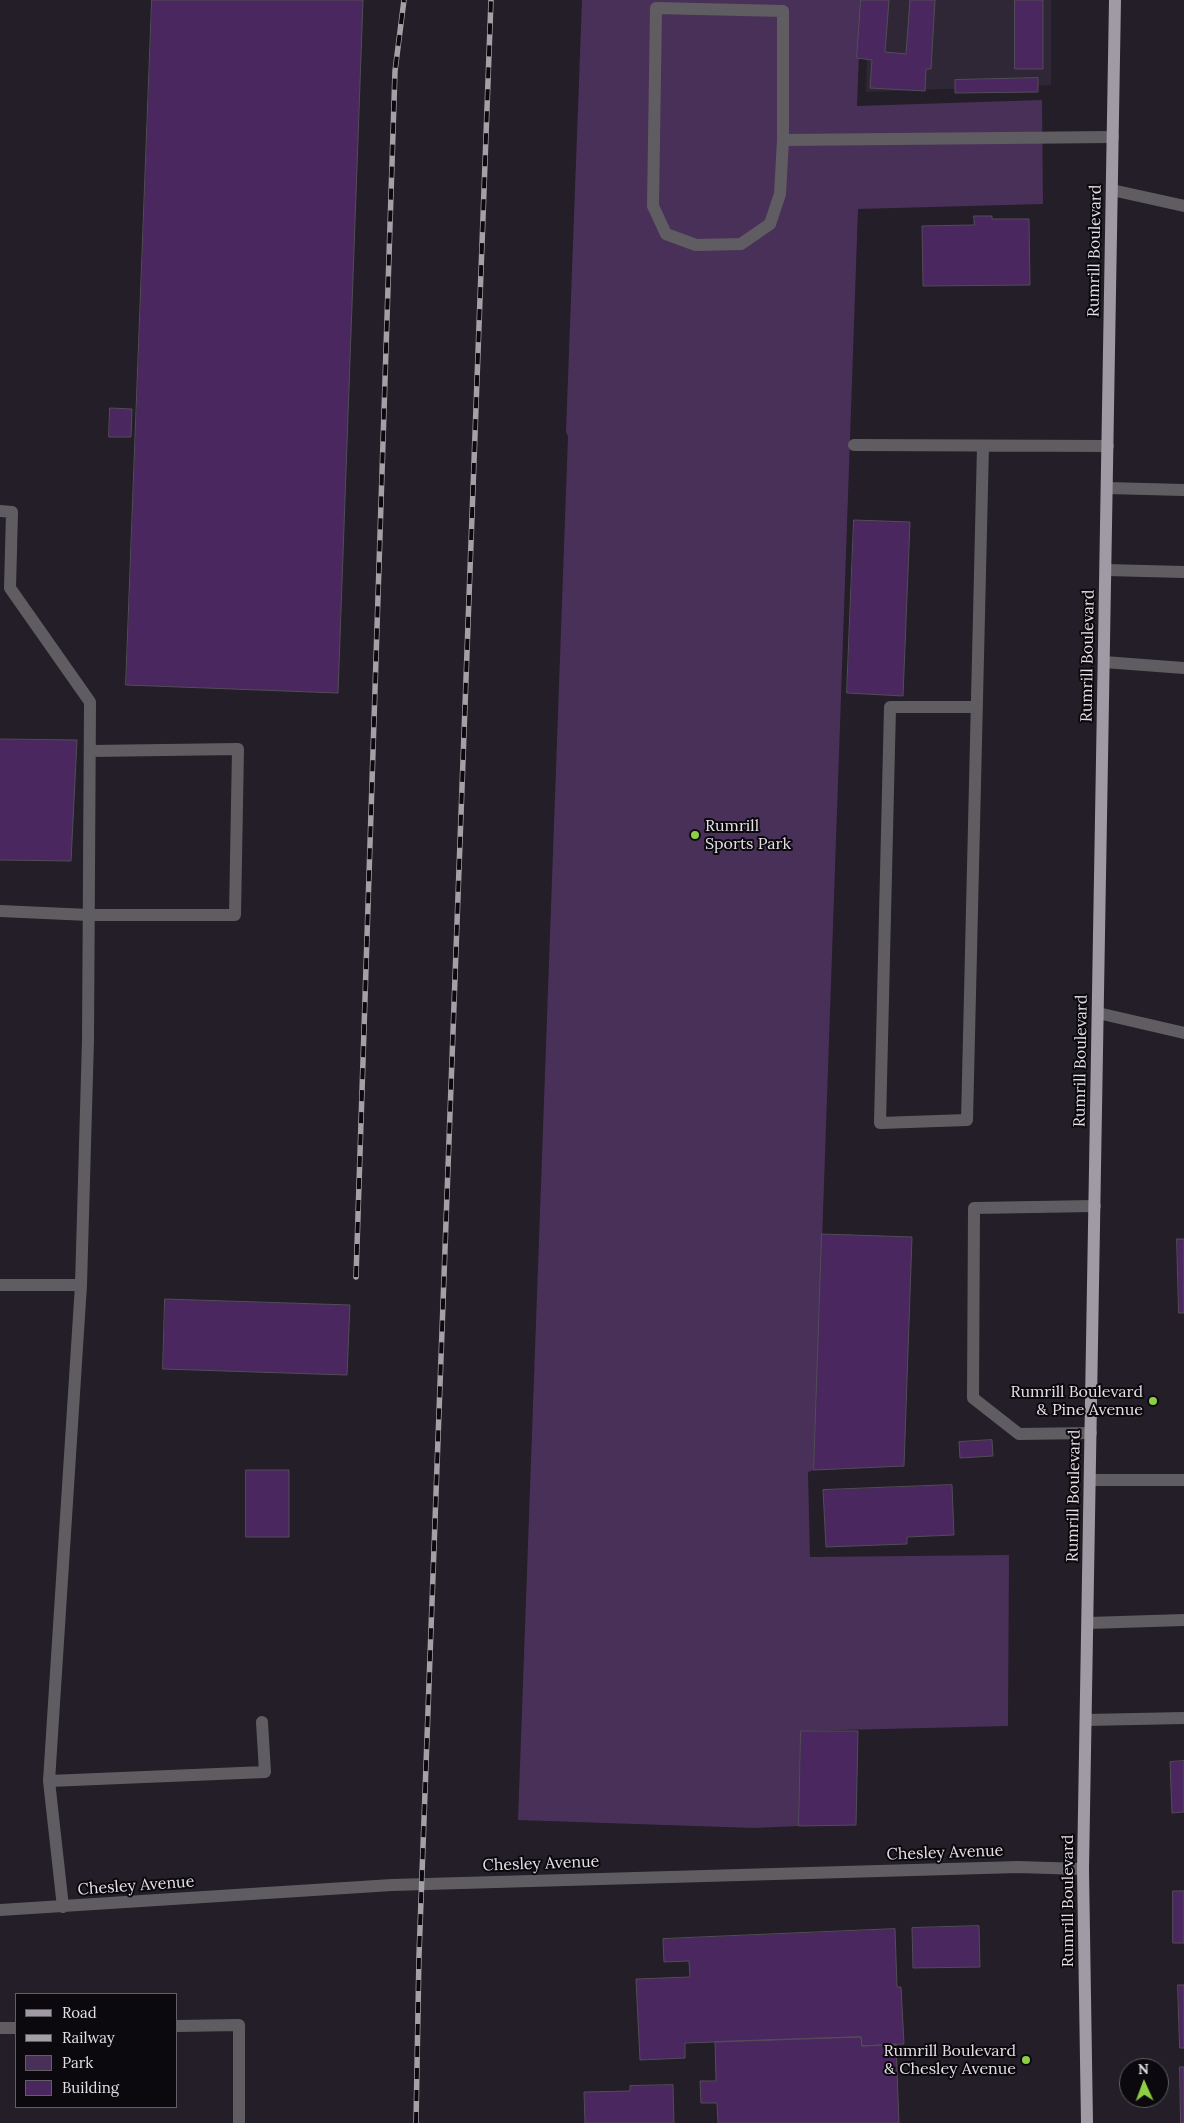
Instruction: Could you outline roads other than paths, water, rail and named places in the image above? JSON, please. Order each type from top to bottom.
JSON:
[{"type":"main road","name":"Rumrill Boulevard","points":[[1087,2123],[1083,1869],[1115,0]]},
{"type":"street","points":[[656,8],[783,11],[783,140],[780,194],[770,224],[741,244],[696,245],[666,234],[652,206],[656,8]]},
{"type":"street","points":[[783,140],[1113,137]]},
{"type":"street","points":[[1112,190],[1184,206]]},
{"type":"street","points":[[854,445],[1108,446]]},
{"type":"street","points":[[977,707],[890,707],[880,1123],[967,1120],[977,707],[983,446]]},
{"type":"street","points":[[1107,488],[1184,490]]},
{"type":"street","points":[[0,512],[12,512],[5,588],[90,702],[88,1040],[81,1285],[49,1781],[63,1907]]},
{"type":"street","points":[[1106,570],[1184,572]]},
{"type":"street","points":[[1104,662],[1184,668]]},
{"type":"street","points":[[0,911],[89,915],[234,915],[238,749],[90,751]]},
{"type":"street","points":[[1098,1013],[1184,1033]]},
{"type":"street","points":[[1091,1433],[1019,1434],[973,1398],[974,1208],[1095,1206]]},
{"type":"street","points":[[0,1285],[81,1285]]},
{"type":"street","points":[[1090,1480],[1184,1480]]},
{"type":"street","points":[[1088,1623],[1184,1620]]},
{"type":"street","points":[[1086,1720],[1184,1718]]},
{"type":"street","points":[[49,1781],[265,1772],[262,1722]]},
{"type":"street","name":"Chesley Avenue","points":[[0,1910],[392,1885],[1018,1867],[1083,1869]]},
{"type":"street","points":[[178,2026],[239,2025],[239,2123]]},
{"type":"street","points":[[0,2028],[15,2028]]},
{"type":"railway","points":[[356,1277],[395,71],[404,0]]},
{"type":"railway","points":[[416,2123],[419,1955],[491,0]]},
{"type":"place","name":"Rumrill Sports Park","points":[[695,835]]},
{"type":"place","name":"Rumrill Boulevard & Pine Avenue","points":[[1153,1401]]},
{"type":"place","name":"Rumrill Boulevard & Chesley Avenue","points":[[1026,2060]]}]
